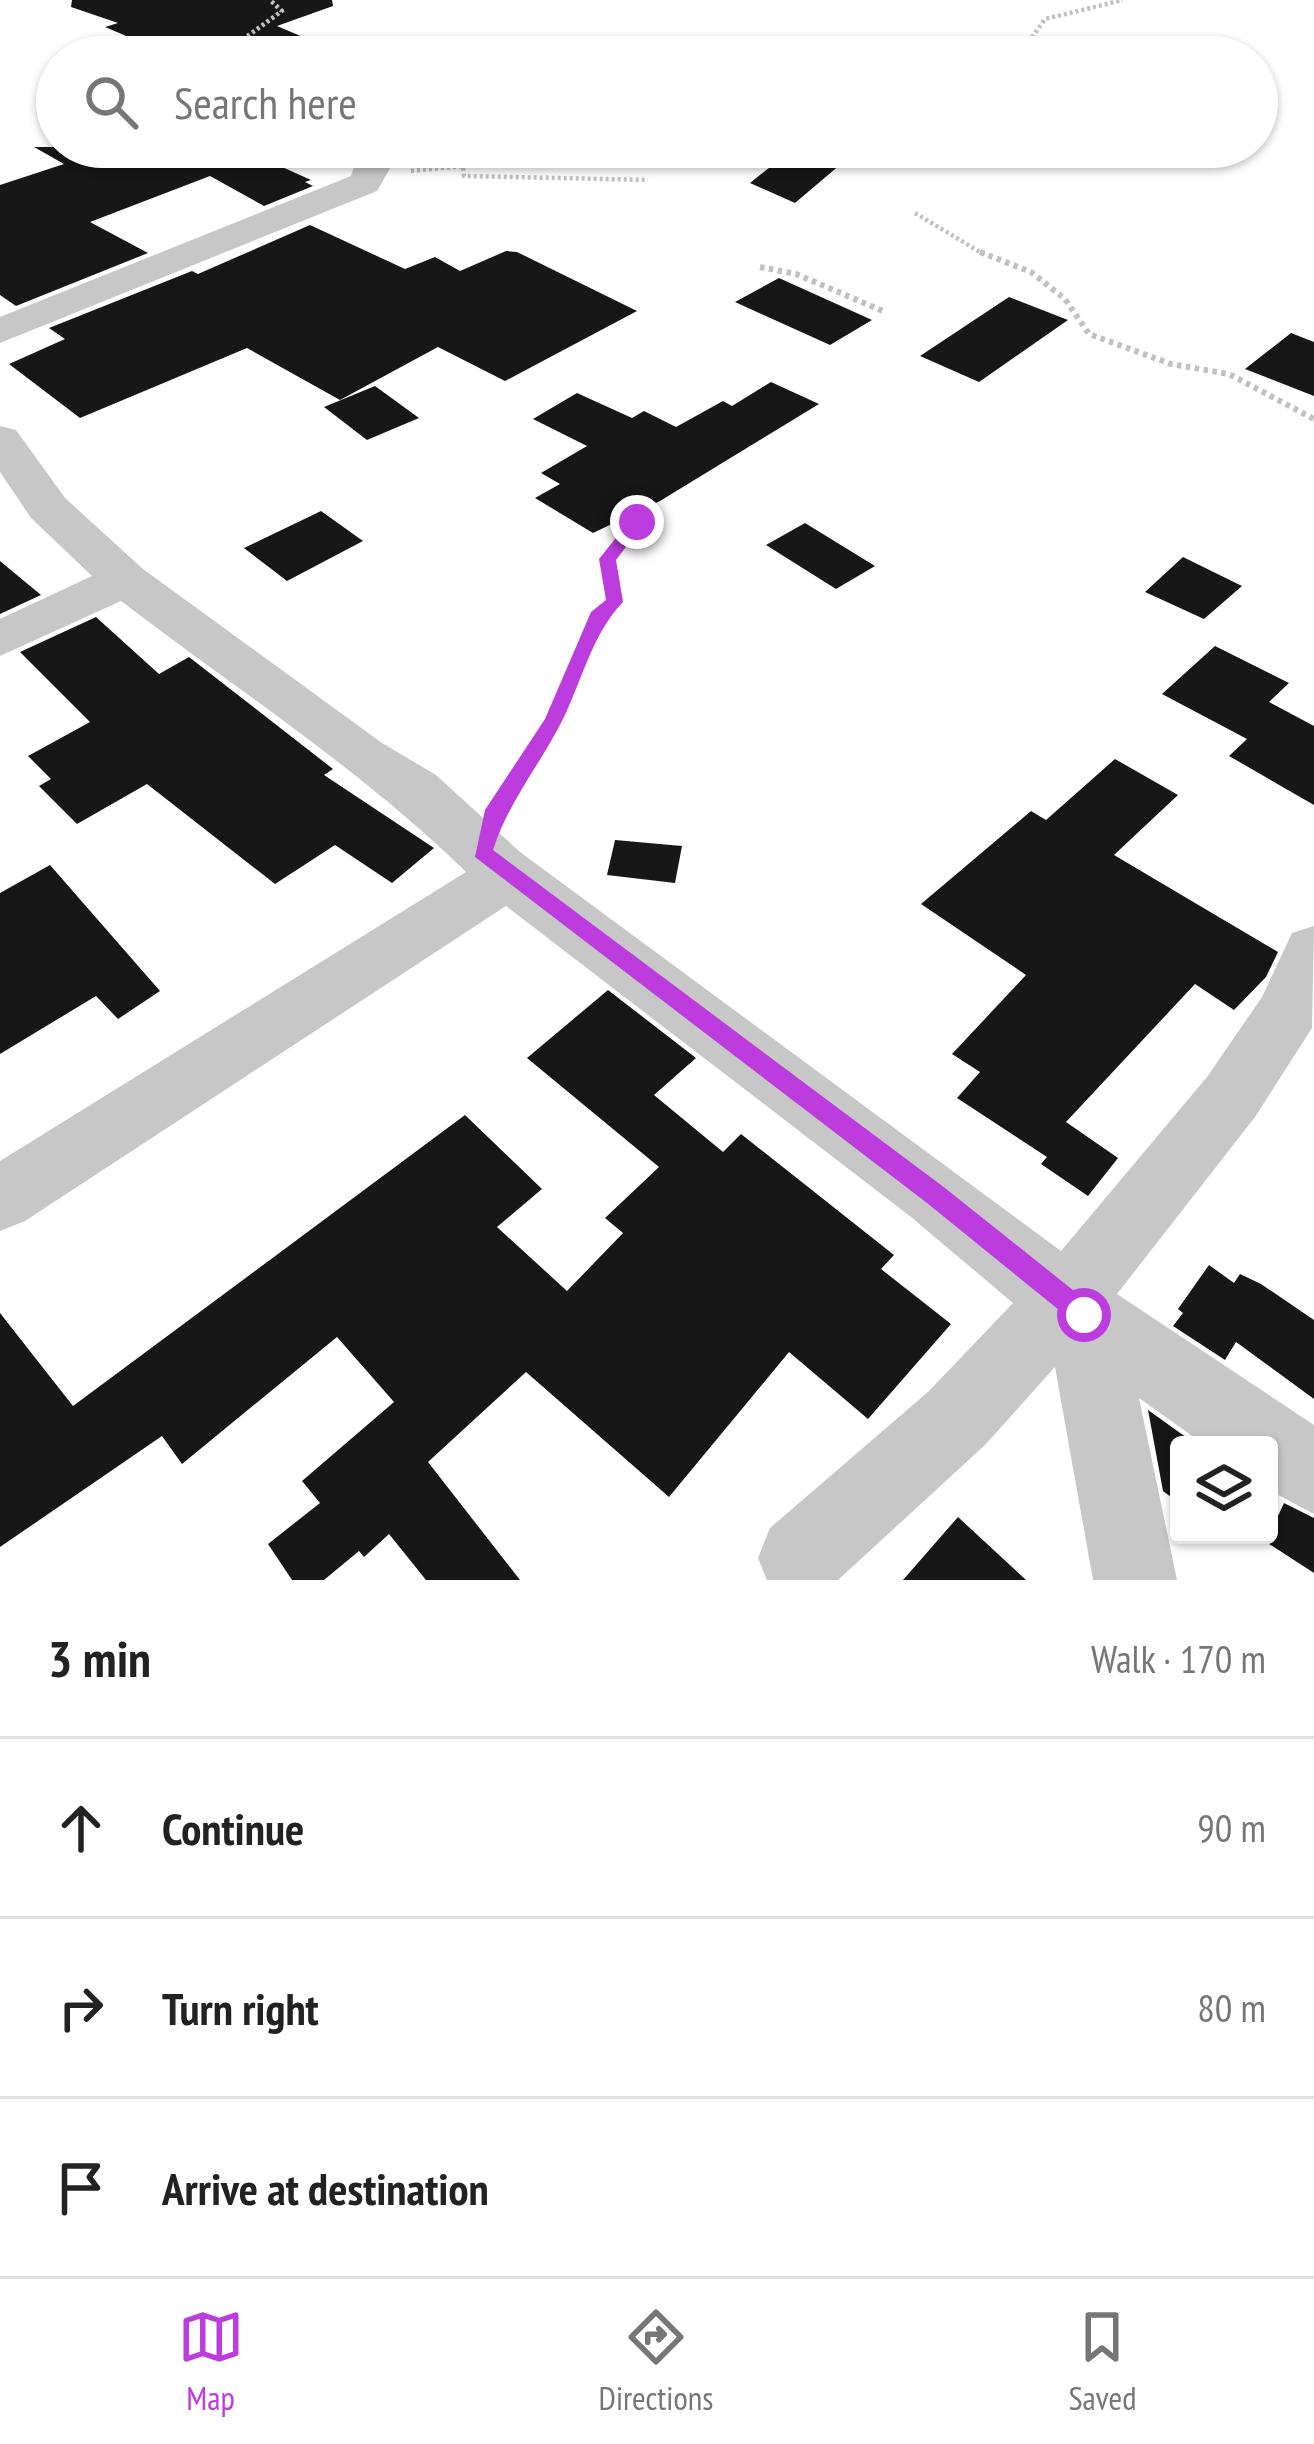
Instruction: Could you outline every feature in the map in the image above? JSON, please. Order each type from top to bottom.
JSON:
[{"type":"street","points":[[0,331],[363,168]]},
{"type":"street","points":[[0,439],[48,508],[125,580],[362,757],[416,789],[495,864],[936,1195],[1075,1308],[1314,1473]]},
{"type":"street","points":[[0,639],[125,580]]},
{"type":"street","points":[[0,1199],[495,864]]},
{"type":"street","points":[[800,1558],[1075,1308],[1231,1097],[1289,1010],[1314,950]]},
{"type":"street","points":[[1075,1308],[1135,1580]]},
{"type":"path","points":[[240,36],[271,24],[282,11],[270,0]]},
{"type":"path","points":[[1033,36],[1046,19],[1123,0]]},
{"type":"path","points":[[463,168],[464,176],[518,178],[561,170],[649,180]]},
{"type":"path","points":[[915,213],[994,260],[1041,279],[1077,312],[1089,334],[1172,364],[1229,374],[1314,419]]},
{"type":"path","points":[[760,267],[796,274],[883,311]]},
{"type":"path","points":[[495,864],[495,810],[554,720],[599,612],[614,602],[608,559],[637,522]]},
{"type":"building","points":[[72,0],[332,0],[333,6],[277,26],[301,36],[126,36],[105,27],[118,23],[71,7]]},
{"type":"building","points":[[52,168],[284,168],[311,180],[305,182],[313,186],[264,206],[210,176],[90,222],[148,253],[16,306],[0,295],[0,185]]},
{"type":"building","points":[[769,168],[836,168],[795,203],[750,183]]},
{"type":"building","points":[[310,225],[405,269],[435,257],[460,271],[506,251],[517,252],[637,311],[505,381],[438,347],[340,400],[247,348],[80,418],[9,364],[65,339],[49,328],[192,271],[198,274]]},
{"type":"building","points":[[779,278],[872,320],[830,345],[735,302]]},
{"type":"building","points":[[1009,297],[1068,320],[979,382],[920,356]]},
{"type":"building","points":[[1291,333],[1314,342],[1314,396],[1245,369]]},
{"type":"building","points":[[771,382],[819,404],[660,501],[593,533],[535,498],[560,484],[541,473],[587,446],[533,419],[577,393],[632,418],[644,411],[676,427],[723,401],[732,406]]},
{"type":"building","points":[[375,386],[419,418],[367,440],[324,407]]},
{"type":"building","points":[[321,511],[363,541],[287,581],[244,548]]},
{"type":"building","points":[[805,523],[875,566],[836,589],[766,545]]},
{"type":"building","points":[[1183,557],[1242,586],[1204,619],[1145,592]]},
{"type":"building","points":[[0,561],[41,595],[0,614]]},
{"type":"building","points":[[96,617],[159,674],[189,657],[333,769],[324,775],[434,848],[392,883],[335,845],[275,884],[147,784],[77,824],[39,786],[51,779],[28,756],[90,722],[20,652]]},
{"type":"building","points":[[1215,646],[1289,683],[1269,702],[1314,726],[1314,805],[1229,756],[1247,739],[1162,694]]},
{"type":"building","points":[[1115,759],[1178,795],[1114,855],[1278,952],[1266,977],[1234,1010],[1195,984],[1066,1122],[1118,1158],[1088,1196],[1041,1164],[1047,1157],[957,1098],[980,1072],[952,1054],[1026,975],[921,904],[1031,811],[1046,820]]},
{"type":"building","points":[[615,840],[682,846],[675,883],[607,875]]},
{"type":"building","points":[[50,865],[160,991],[118,1019],[96,996],[0,1054],[0,893]]},
{"type":"building","points":[[608,990],[696,1058],[654,1095],[723,1152],[741,1134],[894,1255],[881,1269],[951,1324],[868,1419],[789,1352],[669,1497],[526,1372],[428,1462],[520,1580],[426,1580],[389,1534],[364,1557],[359,1551],[324,1580],[292,1580],[268,1544],[320,1503],[302,1481],[394,1402],[337,1337],[182,1464],[162,1436],[0,1547],[0,1313],[73,1406],[465,1115],[542,1189],[497,1227],[567,1291],[623,1233],[605,1218],[659,1167],[527,1058]]},
{"type":"building","points":[[1209,1265],[1234,1283],[1240,1274],[1261,1284],[1314,1320],[1314,1399],[1236,1342],[1225,1360],[1173,1326],[1183,1313],[1178,1309]]},
{"type":"building","points":[[1148,1410],[1184,1436],[1170,1436],[1170,1496],[1163,1491]]},
{"type":"building","points":[[1284,1503],[1314,1518],[1314,1573],[1269,1544],[1278,1544],[1278,1516]]},
{"type":"building","points":[[958,1517],[1026,1580],[903,1580]]},
{"type":"route","points":[[637,522],[608,559],[614,602],[599,612],[554,720],[495,810],[482,852],[936,1195],[1084,1315]]}]
